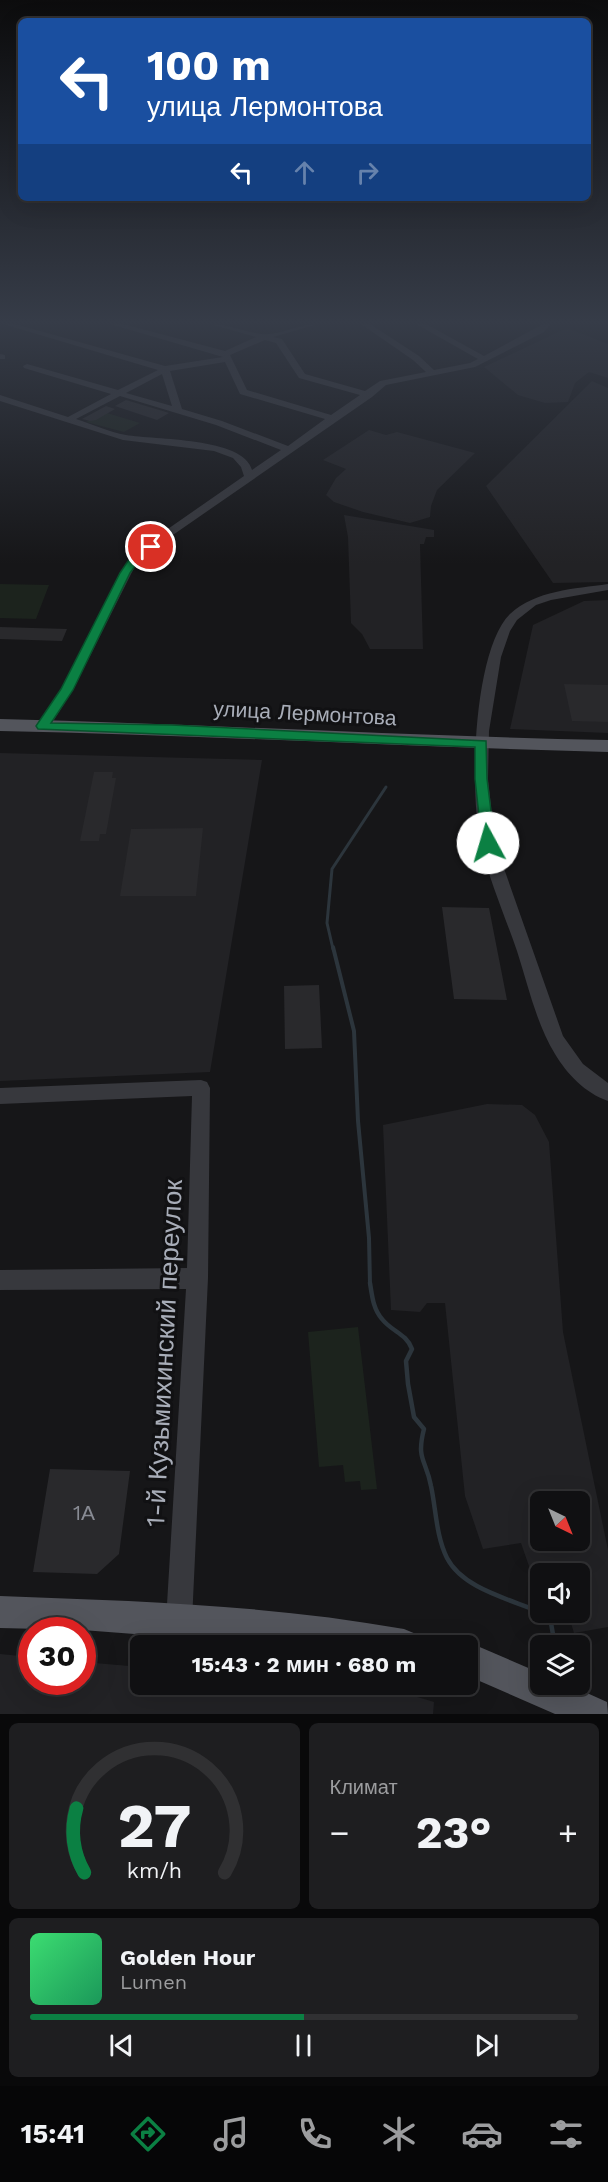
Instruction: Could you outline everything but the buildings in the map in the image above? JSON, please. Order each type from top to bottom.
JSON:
[{"type":"main road","name":"улица Лермонтова","points":[[0,725],[172,729],[481,743],[608,746]]},
{"type":"main road","points":[[0,1612],[179,1621],[338,1635]]},
{"type":"main road","points":[[478,1663],[572,1702],[595,1714]]},
{"type":"street","points":[[19,404],[123,437],[216,448],[236,456],[246,466],[248,476]]},
{"type":"street","points":[[68,420],[98,404]]},
{"type":"street","points":[[155,404],[268,440],[288,449]]},
{"type":"street","points":[[176,404],[178,411]]},
{"type":"street","points":[[283,404],[333,419]]},
{"type":"street","points":[[42,726],[67,690],[132,563],[166,535],[248,476],[356,404]]},
{"type":"street","points":[[608,587],[549,597],[532,603],[513,618],[504,631],[495,657],[481,743],[481,779],[488,843],[547,1018],[564,1055],[582,1076],[608,1093]]},
{"type":"street","name":"1-й Кузьмихинский переулок","points":[[0,1096],[201,1088],[198,1278],[187,1441],[179,1621]]},
{"type":"street","points":[[0,1280],[198,1278]]},
{"type":"shaded area","points":[[569,404],[608,404],[608,582],[553,583],[486,486]]},
{"type":"shaded area","points":[[111,408],[107,413],[140,423],[124,432],[86,422]]},
{"type":"shaded area","points":[[369,430],[386,435],[397,432],[475,453],[437,490],[430,517],[410,523],[363,512],[334,502],[326,495],[336,478],[346,469],[323,460]]},
{"type":"shaded area","points":[[344,515],[434,530],[434,537],[426,537],[424,544],[420,544],[423,649],[370,649],[362,634],[351,623],[348,537]]},
{"type":"shaded area","points":[[0,584],[49,585],[36,619],[0,618]]},
{"type":"shaded area","points":[[608,600],[608,733],[510,729],[533,625],[584,601]]},
{"type":"shaded area","points":[[0,753],[262,760],[210,1072],[0,1081]]},
{"type":"shaded area","points":[[487,1104],[522,1105],[535,1115],[549,1142],[563,1332],[608,1550],[608,1627],[574,1633],[571,1623],[590,1623],[590,1563],[530,1563],[530,1569],[521,1543],[483,1549],[465,1496],[445,1303],[427,1303],[420,1312],[391,1310],[383,1125]]},
{"type":"shaded area","points":[[358,1327],[377,1489],[361,1490],[360,1481],[345,1482],[343,1465],[319,1467],[308,1332]]},
{"type":"shaded area","points":[[0,1654],[18,1656],[18,1695],[96,1695],[96,1663],[130,1666],[130,1695],[411,1695],[434,1702],[433,1714],[0,1714]]},
{"type":"waterway","points":[[333,949],[327,923],[332,869],[386,787]]},
{"type":"waterway","points":[[333,947],[354,1031],[358,1121],[369,1238],[370,1284]]},
{"type":"waterway","points":[[370,1283],[373,1302],[379,1315],[406,1339],[412,1349],[406,1361],[408,1384],[414,1417],[424,1429],[421,1454],[429,1477],[443,1550],[454,1569],[464,1578],[488,1592],[530,1608]]},
{"type":"waterway","points":[[551,1623],[553,1635]]},
{"type":"route","points":[[151,547],[132,563],[125,573],[67,690],[42,726],[172,729],[481,743],[481,779],[488,843]]}]
